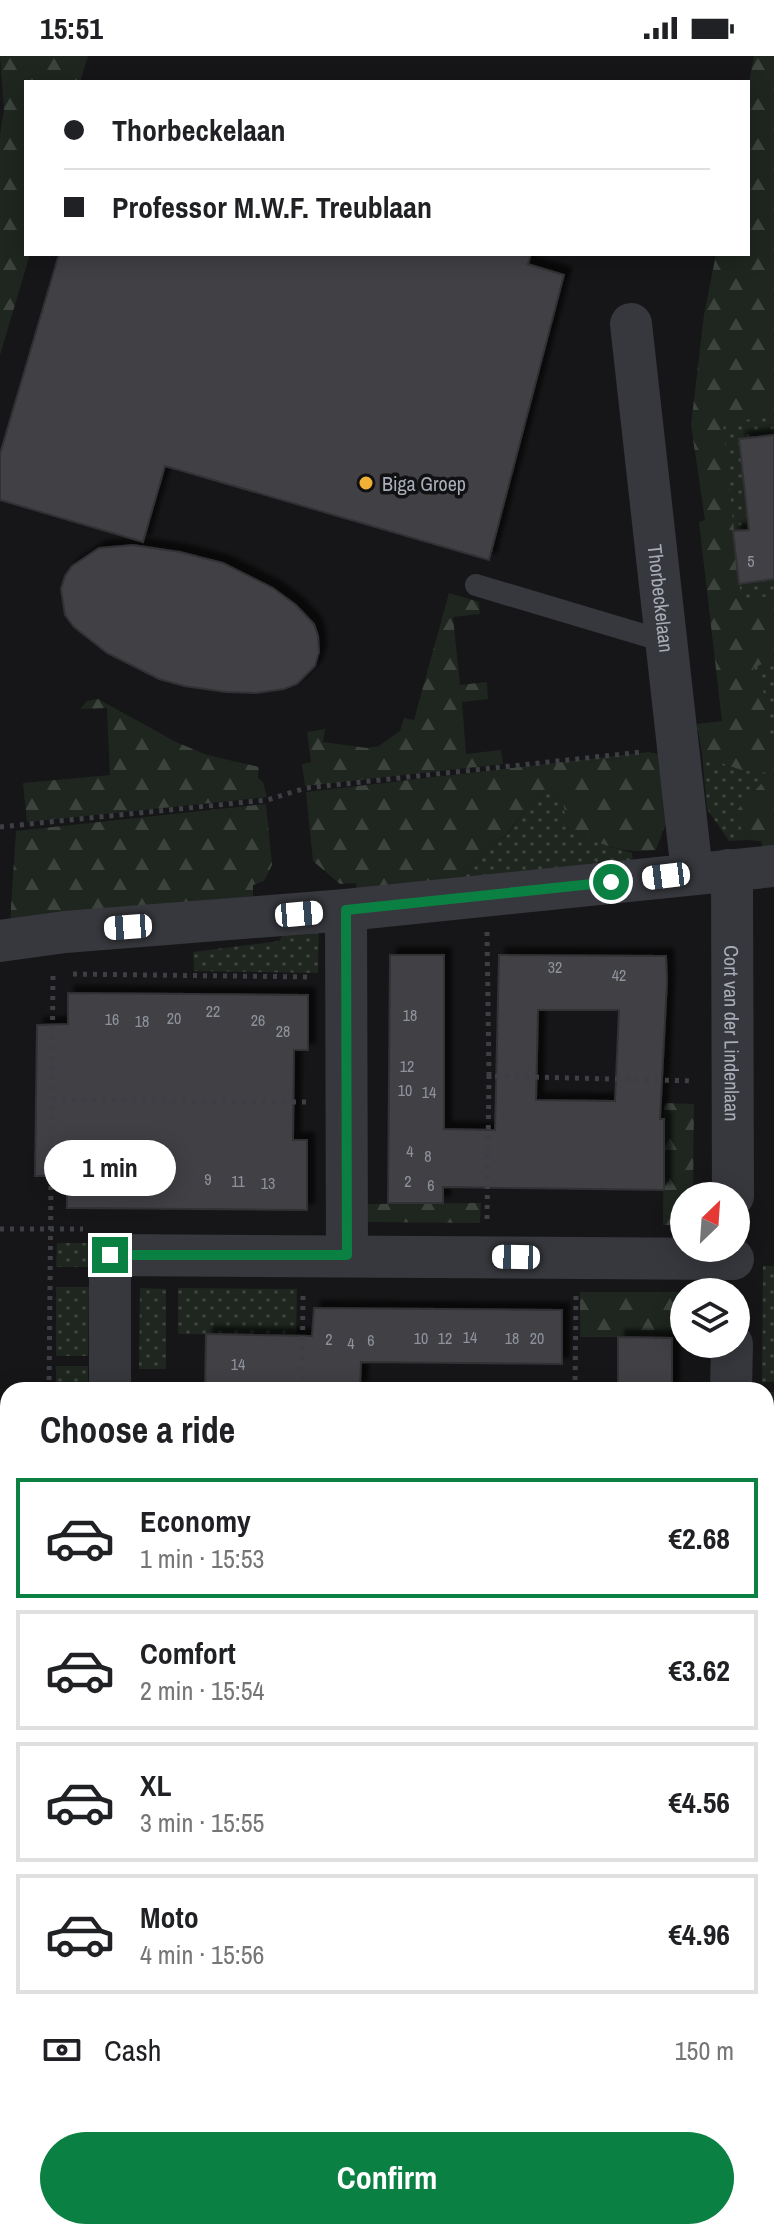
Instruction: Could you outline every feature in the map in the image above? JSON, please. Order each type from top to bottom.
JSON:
[{"type":"street","name":"Thorbeckelaan","points":[[631,324],[678,749],[710,872]]},
{"type":"street","points":[[0,941],[65,932],[346,910],[774,866]]},
{"type":"street","name":"Cort van der Lindenlaan","points":[[710,872],[732,880],[733,1182]]},
{"type":"street","points":[[346,910],[347,1255]]},
{"type":"street","points":[[110,1382],[110,1255],[575,1257],[733,1266]]},
{"type":"street","points":[[731,1382],[732,1358]]},
{"type":"lane","points":[[476,585],[667,642]]},
{"type":"path","points":[[0,827],[267,800],[306,788],[678,749]]},
{"type":"path","points":[[487,926],[487,1256]]},
{"type":"path","points":[[49,1382],[52,962]]},
{"type":"path","points":[[53,974],[347,977]]},
{"type":"path","points":[[489,1076],[697,1081],[697,1095]]},
{"type":"path","points":[[52,1100],[347,1102]]},
{"type":"path","points":[[0,1229],[51,1229]]},
{"type":"path","points":[[302,1382],[303,1255]]},
{"type":"path","points":[[575,1257],[575,1382]]},
{"type":"green space","points":[[0,56],[88,56],[81,80],[24,80],[24,256],[29,256],[0,355],[0,135],[4,109]]},
{"type":"green space","points":[[754,56],[774,56],[774,416],[723,423],[741,599],[774,596],[774,659],[753,668],[766,698],[766,728],[774,739],[774,850],[763,851],[761,841],[747,840],[738,821],[738,809],[772,772],[745,771],[702,754],[697,724],[722,721],[699,522],[705,520],[691,425],[704,315],[716,256],[750,256],[750,80]]},
{"type":"green space","points":[[774,72],[774,832],[738,820],[747,840],[729,841],[707,809],[702,754],[734,768],[694,423],[747,256],[750,256]]},
{"type":"green space","points":[[449,593],[479,602],[480,614],[453,617],[460,685],[487,682],[488,699],[462,702],[466,754],[501,750],[503,764],[305,786],[302,764],[311,762],[307,732],[325,729],[323,742],[367,748],[379,746],[400,731],[404,718],[414,720]]},
{"type":"green space","points":[[98,699],[176,742],[207,755],[259,767],[258,778],[263,782],[267,797],[27,822],[23,783],[110,775],[107,708],[80,709],[87,701]]},
{"type":"green space","points":[[649,752],[663,755],[669,815],[656,850],[619,849],[563,826],[563,799],[547,793],[528,807],[505,836],[492,844],[456,882],[357,893],[356,883],[340,884],[313,861],[306,792]]},
{"type":"green space","points":[[547,793],[563,799],[565,814],[610,847],[632,853],[633,862],[456,882],[492,844],[506,836],[528,807]]},
{"type":"green space","points":[[266,804],[272,865],[264,881],[253,885],[253,896],[10,923],[16,831]]},
{"type":"green space","points":[[319,927],[318,973],[194,971],[193,952],[279,941],[286,930]]},
{"type":"green space","points":[[664,1103],[694,1104],[693,1182],[670,1182],[670,1225],[663,1225]]},
{"type":"green space","points":[[481,1203],[480,1223],[366,1222],[366,1204]]},
{"type":"green space","points":[[57,1243],[98,1243],[98,1267],[56,1267]]},
{"type":"green space","points":[[763,1266],[774,1266],[774,1382],[762,1382]]},
{"type":"green space","points":[[56,1287],[89,1287],[88,1356],[56,1356]]},
{"type":"green space","points":[[140,1288],[166,1289],[166,1369],[139,1369]]},
{"type":"green space","points":[[178,1288],[297,1289],[296,1335],[178,1334]]},
{"type":"green space","points":[[580,1292],[670,1292],[670,1337],[580,1337]]},
{"type":"green space","points":[[56,1366],[88,1366],[88,1382],[56,1382]]},
{"type":"building","name":"Biga Groep","points":[[58,256],[530,256],[528,264],[564,275],[489,560],[165,466],[143,542],[0,500],[0,454]]},
{"type":"building","points":[[774,435],[774,579],[739,584],[733,531],[749,530],[739,439]]},
{"type":"building","points":[[133,545],[223,563],[273,588],[296,605],[314,624],[319,652],[315,666],[297,684],[284,689],[256,693],[226,692],[159,679],[107,653],[74,627],[65,615],[61,589],[72,566],[99,548]]},
{"type":"building","points":[[390,955],[444,955],[444,1129],[495,1130],[499,955],[666,956],[660,1119],[664,1119],[664,1190],[443,1187],[443,1203],[388,1203]],"holes":[[[538,1010],[619,1010],[615,1101],[536,1100]]]},
{"type":"building","points":[[68,993],[308,995],[308,1050],[294,1050],[293,1140],[307,1140],[307,1210],[67,1208],[67,1176],[35,1176],[37,1025],[68,1024]]},
{"type":"building","points":[[314,1308],[562,1310],[562,1364],[361,1362],[360,1382],[205,1382],[206,1334],[312,1336]]},
{"type":"building","points":[[618,1337],[670,1338],[672,1382],[618,1382]]},
{"type":"place","name":"Biga Groep","points":[[366,483]]},
{"type":"route","points":[[110,1255],[347,1255],[346,910],[611,882]]}]
